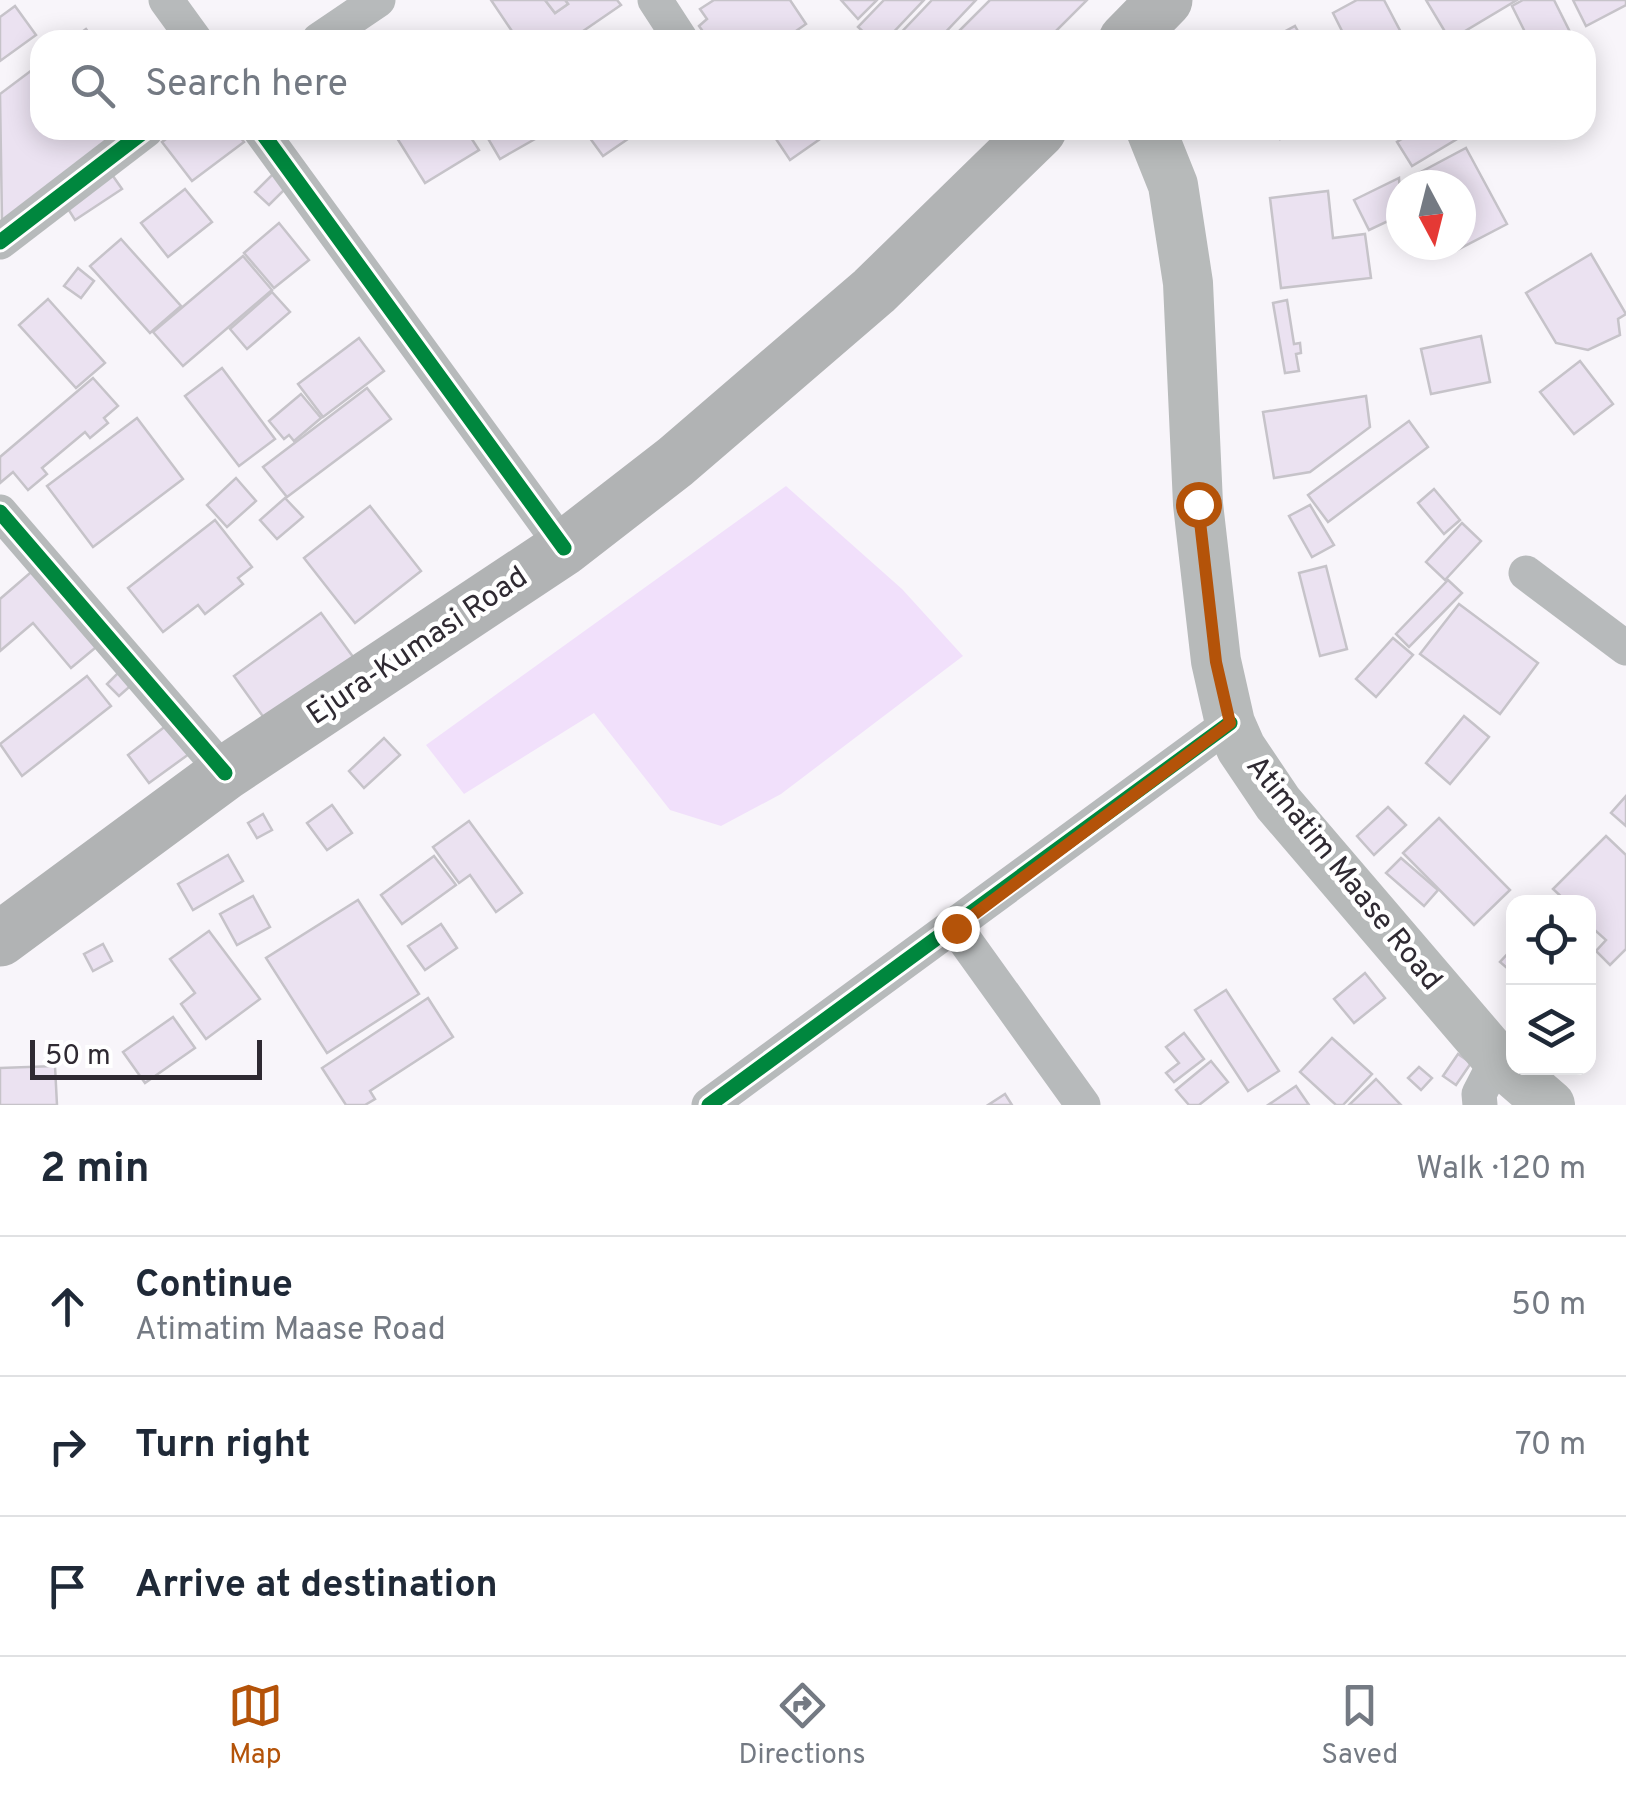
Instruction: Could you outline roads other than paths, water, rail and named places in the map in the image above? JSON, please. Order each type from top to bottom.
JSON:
[{"type":"main road","points":[[1136,30],[1165,0]]},
{"type":"main road","name":"Ejura-Kumasi Road","points":[[0,939],[225,773],[564,548],[675,462],[874,291],[1029,140]]},
{"type":"main road","name":"Atimatim Maase Road","points":[[1155,140],[1173,185],[1188,284],[1198,504],[1216,662],[1230,723],[1241,748],[1278,803],[1497,1059],[1550,1105]]},
{"type":"street","points":[[166,0],[187,30]]},
{"type":"street","points":[[333,30],[378,0]]},
{"type":"street","points":[[655,0],[674,30]]},
{"type":"street","points":[[0,242],[133,140]]},
{"type":"street","points":[[267,140],[564,548]]},
{"type":"street","points":[[0,512],[225,773]]},
{"type":"street","points":[[1526,573],[1626,648]]},
{"type":"street","points":[[709,1105],[956,928],[1230,723]]},
{"type":"street","points":[[956,928],[1084,1105]]},
{"type":"street","points":[[1480,1105],[1479,1094],[1497,1059]]}]
